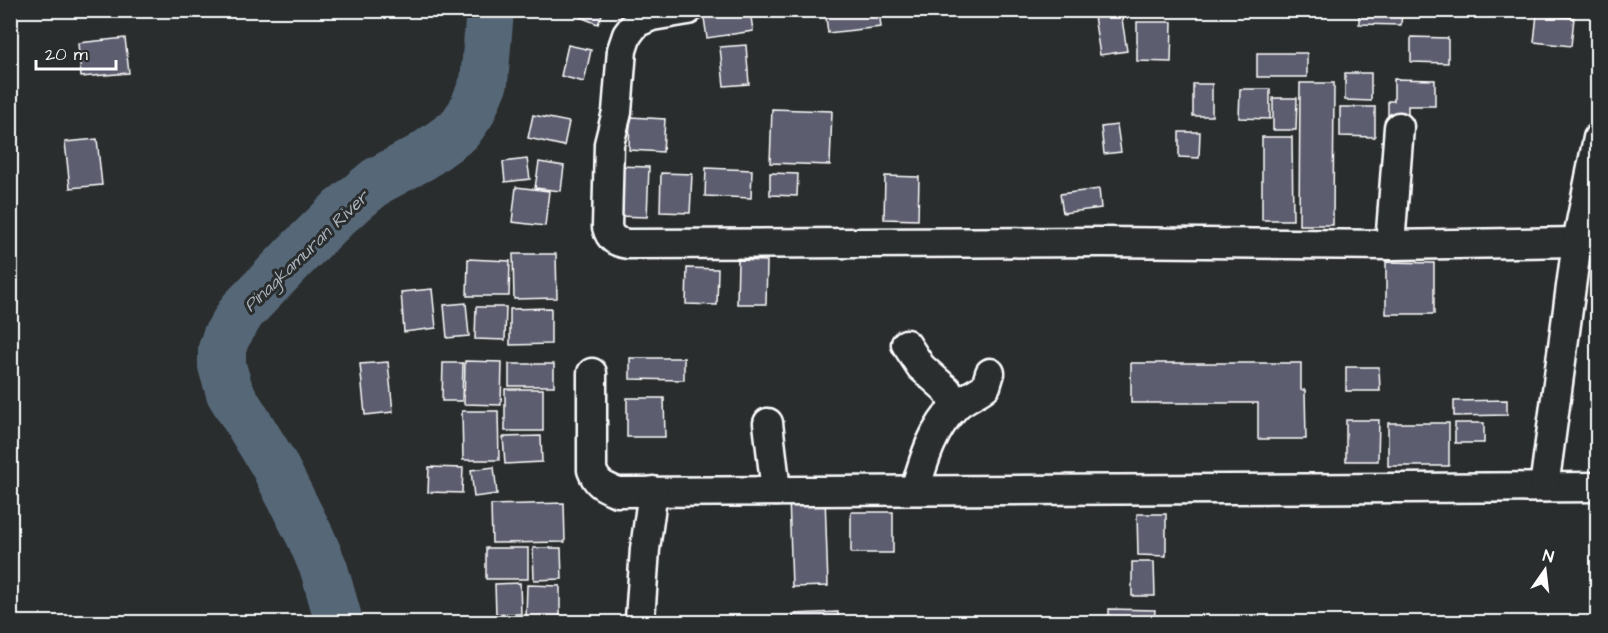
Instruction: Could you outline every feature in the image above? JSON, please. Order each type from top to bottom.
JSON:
[{"type":"street","points":[[688,10],[652,16],[636,23],[627,34],[622,50],[616,112],[609,144],[607,227],[612,238],[619,242],[664,244],[1103,242],[1390,245],[1576,242]]},
{"type":"street","points":[[1390,245],[1399,127]]},
{"type":"street","points":[[1544,488],[1576,242],[1598,138]]},
{"type":"street","points":[[906,344],[921,367],[947,390],[955,405]]},
{"type":"street","points":[[592,373],[592,470],[595,479],[603,486],[617,492],[1598,487]]},
{"type":"street","points":[[915,490],[926,451],[938,429],[955,405],[986,386],[990,373]]},
{"type":"street","points":[[768,423],[776,491]]},
{"type":"street","points":[[640,619],[645,549],[653,491]]},
{"type":"building","points":[[583,10],[604,10],[598,24],[580,17]]},
{"type":"building","points":[[750,10],[753,31],[707,38],[703,11]]},
{"type":"building","points":[[825,10],[879,10],[881,27],[828,33]]},
{"type":"building","points":[[1132,10],[1166,10],[1166,11],[1132,15]]},
{"type":"building","points":[[1359,10],[1402,10],[1401,25],[1359,24]]},
{"type":"building","points":[[1121,13],[1127,51],[1100,55],[1094,16]]},
{"type":"building","points":[[1537,14],[1574,18],[1571,46],[1534,42]]},
{"type":"building","points":[[1137,22],[1172,22],[1171,62],[1137,61]]},
{"type":"building","points":[[1411,37],[1448,38],[1448,63],[1411,62]]},
{"type":"building","points":[[125,38],[129,73],[81,77],[78,43]]},
{"type":"building","points":[[568,45],[591,50],[584,82],[561,76]]},
{"type":"building","points":[[746,45],[749,84],[724,86],[720,47]]},
{"type":"building","points":[[1257,53],[1307,53],[1307,77],[1257,77]]},
{"type":"building","points":[[1345,73],[1371,73],[1371,101],[1345,100]]},
{"type":"building","points":[[1394,79],[1435,80],[1435,106],[1408,106],[1408,122],[1388,122],[1388,101],[1394,101]]},
{"type":"building","points":[[1300,83],[1334,83],[1333,225],[1299,225]]},
{"type":"building","points":[[1193,84],[1212,84],[1212,116],[1193,116]]},
{"type":"building","points":[[1240,89],[1270,89],[1270,119],[1239,118]]},
{"type":"building","points":[[1273,98],[1297,98],[1296,130],[1273,130]]},
{"type":"building","points":[[1340,107],[1375,107],[1375,137],[1340,136]]},
{"type":"building","points":[[772,109],[832,111],[830,165],[770,163]]},
{"type":"building","points":[[533,115],[569,122],[564,146],[528,138]]},
{"type":"building","points":[[630,117],[665,119],[663,152],[629,150]]},
{"type":"building","points":[[1117,125],[1121,152],[1104,154],[1101,127]]},
{"type":"building","points":[[1179,132],[1200,132],[1199,158],[1179,157]]},
{"type":"building","points":[[1262,137],[1292,137],[1293,220],[1262,220]]},
{"type":"building","points":[[97,139],[102,185],[70,188],[65,142]]},
{"type":"building","points":[[527,159],[530,179],[505,182],[503,162]]},
{"type":"building","points":[[539,162],[564,166],[561,191],[535,188]]},
{"type":"building","points":[[617,166],[649,167],[647,217],[615,216]]},
{"type":"building","points":[[706,168],[752,170],[751,198],[705,196]]},
{"type":"building","points":[[661,173],[692,174],[690,213],[660,212]]},
{"type":"building","points":[[770,173],[798,174],[797,196],[770,195]]},
{"type":"building","points":[[885,176],[919,177],[918,220],[884,219]]},
{"type":"building","points":[[516,187],[549,191],[545,226],[512,222]]},
{"type":"building","points":[[1099,189],[1101,208],[1063,213],[1060,194]]},
{"type":"building","points":[[513,254],[556,254],[557,298],[514,299]]},
{"type":"building","points":[[468,259],[510,261],[509,296],[467,296]]},
{"type":"building","points":[[738,260],[767,261],[766,304],[737,304]]},
{"type":"building","points":[[1386,262],[1434,263],[1434,314],[1386,314]]},
{"type":"building","points":[[687,268],[718,269],[717,305],[686,304]]},
{"type":"building","points":[[432,289],[436,328],[404,332],[401,292]]},
{"type":"building","points":[[466,303],[469,336],[447,338],[444,305]]},
{"type":"building","points":[[476,307],[506,307],[505,340],[475,339]]},
{"type":"building","points":[[551,308],[551,344],[510,345],[510,309]]},
{"type":"building","points":[[630,358],[684,358],[684,380],[630,379]]},
{"type":"building","points":[[465,361],[502,362],[501,405],[464,404]]},
{"type":"building","points":[[388,362],[393,412],[365,415],[360,364]]},
{"type":"building","points":[[443,363],[463,363],[462,401],[442,401]]},
{"type":"building","points":[[1131,363],[1301,363],[1301,390],[1305,390],[1306,439],[1258,439],[1258,403],[1131,403]]},
{"type":"building","points":[[509,364],[554,364],[554,386],[509,386]]},
{"type":"building","points":[[1346,367],[1379,367],[1380,391],[1346,391]]},
{"type":"building","points":[[505,389],[543,389],[543,431],[505,431]]},
{"type":"building","points":[[627,398],[664,398],[665,437],[627,437]]},
{"type":"building","points":[[1507,400],[1507,415],[1454,416],[1454,401]]},
{"type":"building","points":[[462,411],[498,411],[499,460],[463,460]]},
{"type":"building","points":[[1346,420],[1379,420],[1378,461],[1346,461]]},
{"type":"building","points":[[1388,423],[1449,423],[1449,466],[1388,466]]},
{"type":"building","points":[[1455,423],[1484,423],[1484,443],[1455,443]]},
{"type":"building","points":[[541,436],[542,462],[505,464],[503,437]]},
{"type":"building","points":[[429,467],[463,468],[462,493],[428,492]]},
{"type":"building","points":[[494,467],[497,494],[474,497],[471,470]]},
{"type":"building","points":[[825,496],[828,586],[792,587],[789,497]]},
{"type":"building","points":[[564,503],[565,542],[492,543],[491,505]]},
{"type":"building","points":[[851,512],[893,512],[893,553],[851,553]]},
{"type":"building","points":[[1137,514],[1166,514],[1166,556],[1138,555]]},
{"type":"building","points":[[486,548],[528,548],[528,579],[486,579]]},
{"type":"building","points":[[533,548],[561,548],[562,579],[534,580]]},
{"type":"building","points":[[1132,562],[1154,562],[1155,596],[1132,596]]},
{"type":"building","points":[[520,583],[521,614],[496,614],[495,584]]},
{"type":"building","points":[[527,585],[560,586],[560,619],[526,618]]},
{"type":"building","points":[[1109,609],[1155,610],[1154,622],[1109,622]]},
{"type":"building","points":[[838,612],[838,622],[793,622],[793,614]]},
{"type":"waterway","name":"Pinagkamuran River","points":[[339,622],[324,569],[311,538],[273,463],[230,393],[222,366],[222,349],[226,337],[242,311],[340,212],[377,181],[422,157],[459,130],[471,113],[484,82],[490,10]]}]
